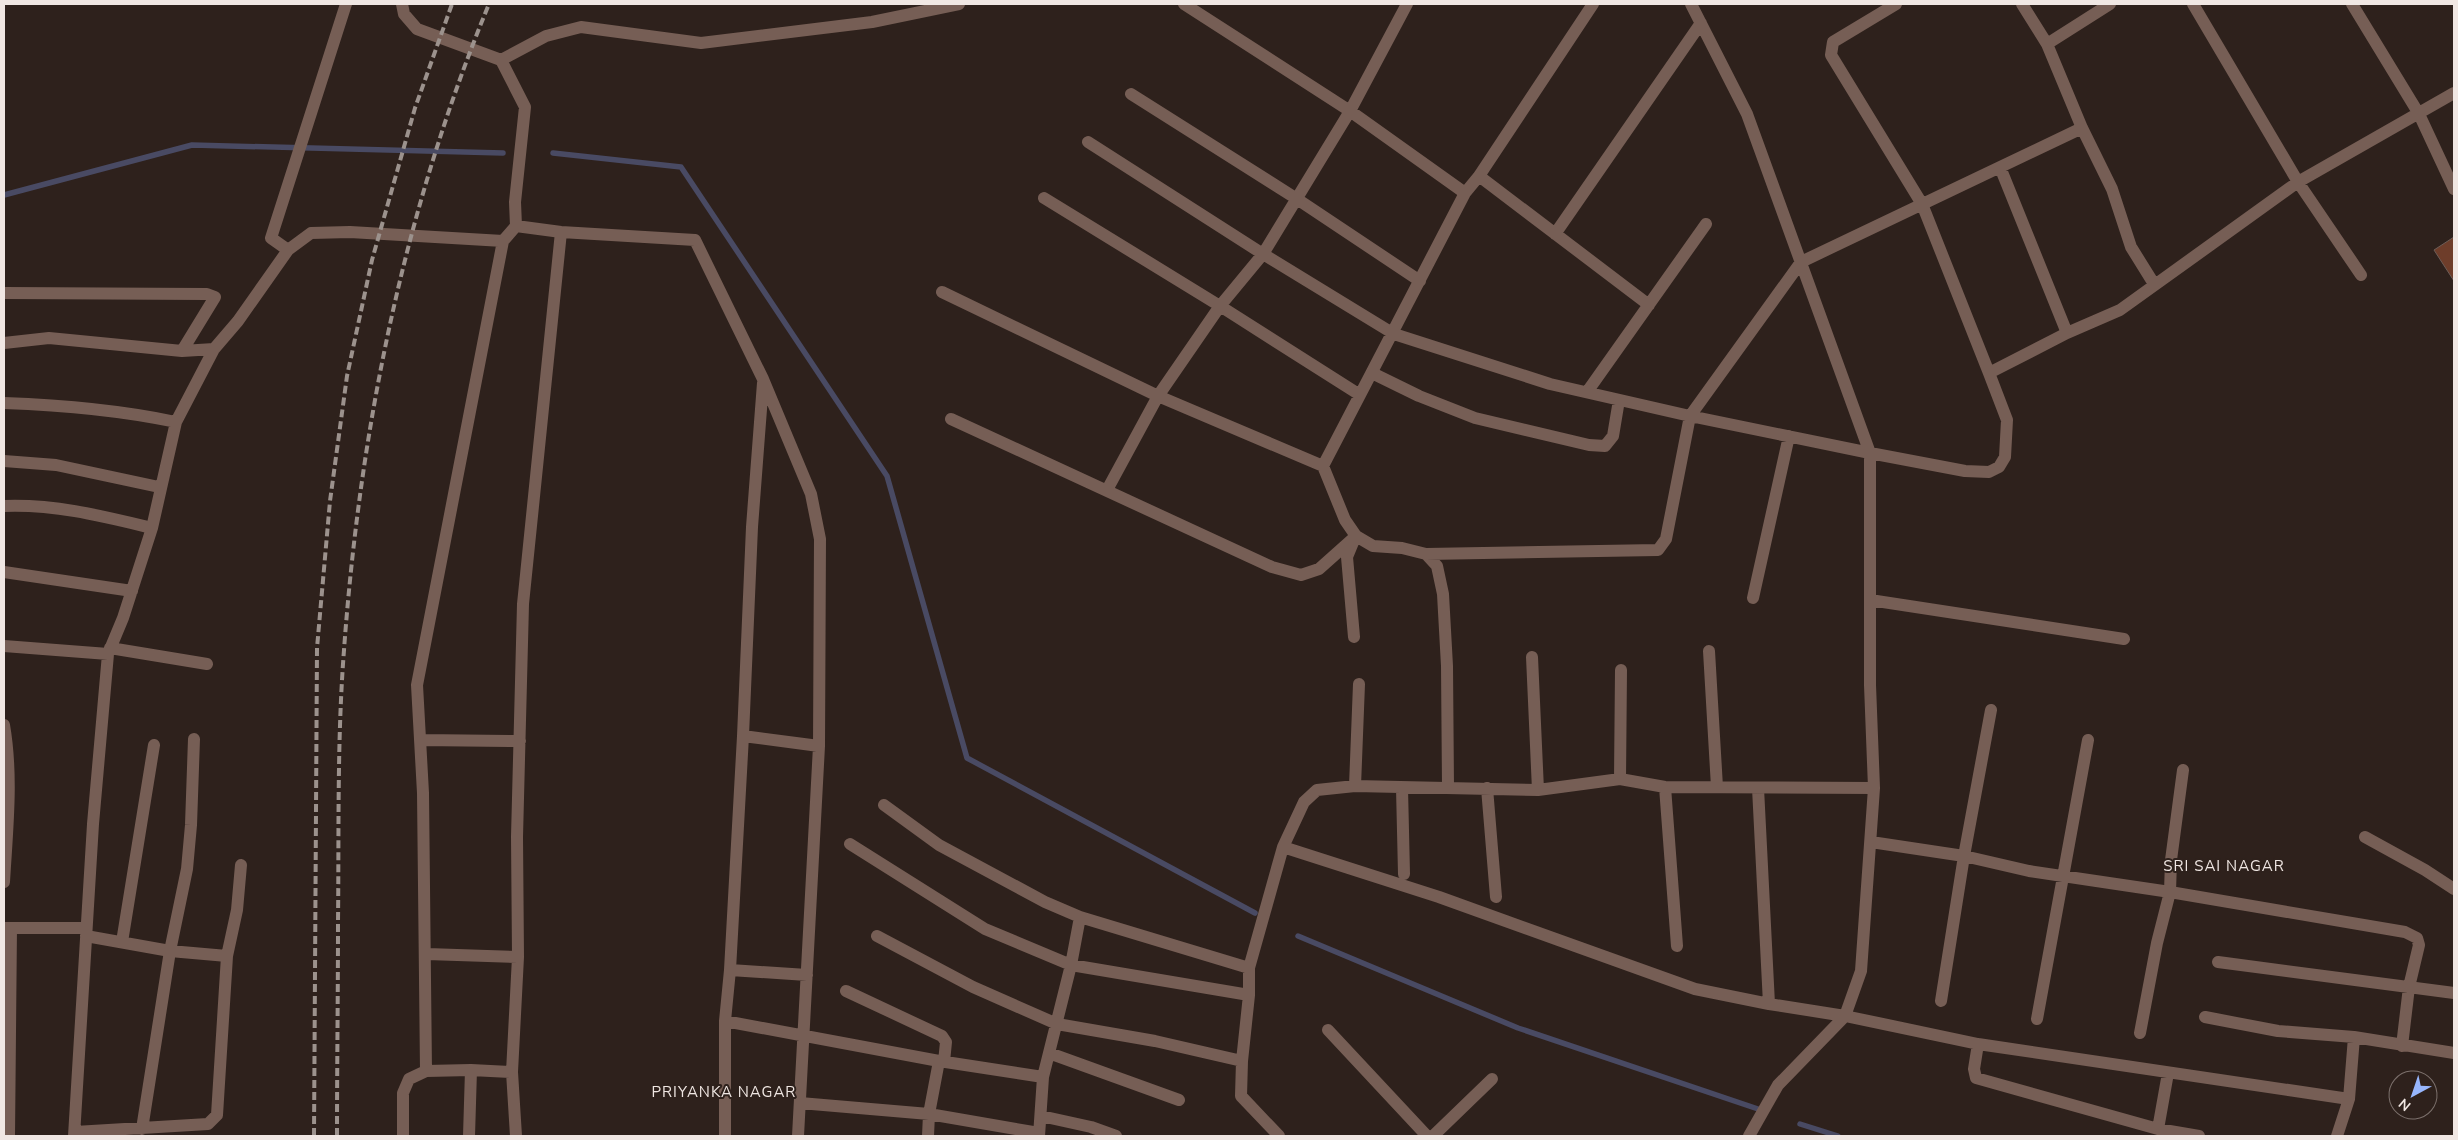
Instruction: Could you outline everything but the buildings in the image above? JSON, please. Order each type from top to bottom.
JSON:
[{"type":"street","points":[[288,250],[271,238],[346,4]]},
{"type":"street","points":[[402,4],[404,14],[417,29],[501,60],[525,107],[515,202],[516,226],[503,241],[416,685],[423,793],[427,954],[426,1071]]},
{"type":"street","points":[[501,60],[546,36],[581,27],[702,43],[872,22],[959,4]]},
{"type":"street","points":[[1184,4],[1350,111],[1465,193]]},
{"type":"street","points":[[1107,490],[1158,396],[1220,306],[1263,254],[1350,111],[1407,4]]},
{"type":"street","points":[[1323,466],[1394,334],[1465,193],[1479,176],[1593,4]]},
{"type":"street","points":[[1691,4],[1747,114],[1870,453],[1870,686],[1874,788],[1872,842],[1861,971],[1845,1016],[1778,1086],[1749,1136]]},
{"type":"street","points":[[1088,142],[1263,254],[1394,334],[1550,384],[1690,416],[1870,453],[1965,472],[1989,472],[1999,466],[2005,457],[2007,420],[1990,373],[1922,204],[1831,55],[1833,42],[1896,4]]},
{"type":"street","points":[[2022,4],[2047,44],[2082,128],[2112,189],[2131,247],[2154,284]]},
{"type":"street","points":[[2047,44],[2110,4]]},
{"type":"street","points":[[2194,4],[2298,182],[2361,274]]},
{"type":"street","points":[[2352,4],[2420,114],[2454,189]]},
{"type":"street","points":[[1555,234],[1701,23]]},
{"type":"street","points":[[1990,373],[2067,333],[2120,310],[2298,182],[2454,93]]},
{"type":"street","points":[[1131,94],[1297,198],[1420,281]]},
{"type":"street","points":[[942,292],[1158,396],[1323,466],[1345,520],[1356,536],[1373,546],[1402,548],[1426,554],[1658,550],[1666,540],[1690,416],[1801,262],[2082,128]]},
{"type":"street","points":[[2000,166],[2067,333]]},
{"type":"street","points":[[1479,176],[1649,305]]},
{"type":"street","points":[[1044,198],[1360,395]]},
{"type":"street","points":[[1586,392],[1706,224]]},
{"type":"street","points":[[516,226],[561,232],[695,240],[763,379],[812,494],[820,539],[818,746],[798,1136]]},
{"type":"street","points":[[241,865],[236,910],[227,956],[217,1114],[208,1124],[74,1134],[86,932],[109,651],[124,618],[152,528],[159,487],[176,422],[214,349],[238,321],[288,250],[311,233],[350,232],[503,241]]},
{"type":"street","points":[[516,1136],[512,1072],[518,957],[523,604],[561,232]]},
{"type":"street","points":[[4,293],[207,294],[215,297],[182,351]]},
{"type":"street","points":[[4,343],[50,338],[182,351],[214,349]]},
{"type":"street","points":[[1372,373],[1419,396],[1475,418],[1589,446],[1605,446],[1613,436],[1619,400]]},
{"type":"street","points":[[725,1136],[725,1021],[730,970],[743,736],[752,527],[763,379]]},
{"type":"street","points":[[4,403],[62,405],[137,414],[176,422]]},
{"type":"street","points":[[951,419],[1272,567],[1301,575],[1319,569],[1356,536]]},
{"type":"street","points":[[1752,598],[1789,436]]},
{"type":"street","points":[[4,461],[56,465],[159,487]]},
{"type":"street","points":[[4,506],[36,505],[78,510],[152,528]]},
{"type":"street","points":[[1354,637],[1347,556],[1356,536]]},
{"type":"street","points":[[1426,554],[1437,566],[1443,594],[1447,666],[1448,787]]},
{"type":"street","points":[[4,572],[132,591]]},
{"type":"street","points":[[1870,600],[2124,639]]},
{"type":"street","points":[[4,646],[109,651],[207,664]]},
{"type":"street","points":[[1709,651],[1717,787]]},
{"type":"street","points":[[1532,657],[1538,790]]},
{"type":"street","points":[[1620,780],[1621,670]]},
{"type":"street","points":[[1355,786],[1359,684]]},
{"type":"street","points":[[1941,1001],[1964,856],[1992,710]]},
{"type":"street","points":[[4,725],[8,750],[10,788],[4,882]]},
{"type":"street","points":[[743,736],[818,746]]},
{"type":"street","points":[[142,1129],[170,950],[187,869],[191,825],[194,739]]},
{"type":"street","points":[[420,740],[520,741]]},
{"type":"street","points":[[2037,1019],[2088,740]]},
{"type":"street","points":[[122,942],[154,745]]},
{"type":"street","points":[[2140,1033],[2157,944],[2170,892],[2171,860],[2183,770]]},
{"type":"street","points":[[1279,1136],[1241,1096],[1242,1061],[1249,995],[1249,968],[1284,847],[1304,802],[1317,790],[1355,786],[1538,790],[1620,780],[1665,787],[1874,788]]},
{"type":"street","points":[[1665,787],[1677,946]]},
{"type":"street","points":[[1402,788],[1404,874]]},
{"type":"street","points":[[1487,788],[1496,897]]},
{"type":"street","points":[[1758,788],[1769,1004]]},
{"type":"street","points":[[884,805],[938,845],[1014,887],[1080,917],[1249,968]]},
{"type":"street","points":[[2365,837],[2425,870],[2454,889]]},
{"type":"street","points":[[1872,842],[1964,856],[2030,871],[2062,874],[2151,891],[2170,892],[2404,932],[2417,938],[2419,945],[2409,987],[2402,1046]]},
{"type":"street","points":[[850,844],[985,929],[1071,965],[1249,995]]},
{"type":"street","points":[[1284,847],[1439,897],[1695,989],[1769,1004],[1845,1016],[1978,1044],[2349,1099]]},
{"type":"street","points":[[800,1103],[929,1114],[1039,1135],[1043,1077],[1071,965],[1080,917]]},
{"type":"street","points":[[9,1136],[8,928],[86,932],[122,942],[170,950],[227,956]]},
{"type":"street","points":[[877,936],[973,987],[1057,1024],[1155,1041],[1242,1061]]},
{"type":"street","points":[[427,954],[518,957]]},
{"type":"street","points":[[2218,962],[2454,994]]},
{"type":"street","points":[[730,970],[807,975]]},
{"type":"street","points":[[846,991],[942,1036],[946,1042],[929,1114],[928,1136]]},
{"type":"street","points":[[2205,1017],[2278,1031],[2354,1037],[2454,1053]]},
{"type":"street","points":[[725,1021],[942,1061],[1043,1077]]},
{"type":"street","points":[[1328,1030],[1427,1136]]},
{"type":"street","points":[[2337,1136],[2349,1099],[2354,1037]]},
{"type":"street","points":[[1978,1044],[1974,1068],[1976,1078],[2158,1129],[2199,1136]]},
{"type":"street","points":[[1049,1053],[1179,1100]]},
{"type":"street","points":[[404,1136],[403,1093],[409,1079],[426,1071],[471,1070],[512,1072]]},
{"type":"street","points":[[470,1136],[471,1070]]},
{"type":"street","points":[[2158,1129],[2168,1073]]},
{"type":"street","points":[[1432,1136],[1492,1079]]},
{"type":"street","points":[[1041,1116],[1092,1127],[1116,1136]]},
{"type":"waterway","points":[[4,195],[192,145],[503,153]]},
{"type":"waterway","points":[[553,153],[681,167],[887,476],[967,758],[1255,913]]},
{"type":"waterway","points":[[1298,936],[1518,1028],[1761,1110]]},
{"type":"waterway","points":[[1800,1124],[1838,1136]]},
{"type":"railway","points":[[314,1136],[317,648],[330,501],[347,376],[372,260],[415,108],[452,4]]},
{"type":"railway","points":[[337,1136],[340,718],[351,567],[361,485],[374,403],[410,241],[433,161],[459,82],[489,4]]},
{"type":"district","name":"SRI SAI NAGAR","points":[[2224,866]]},
{"type":"district","name":"PRIYANKA NAGAR","points":[[724,1092]]}]
